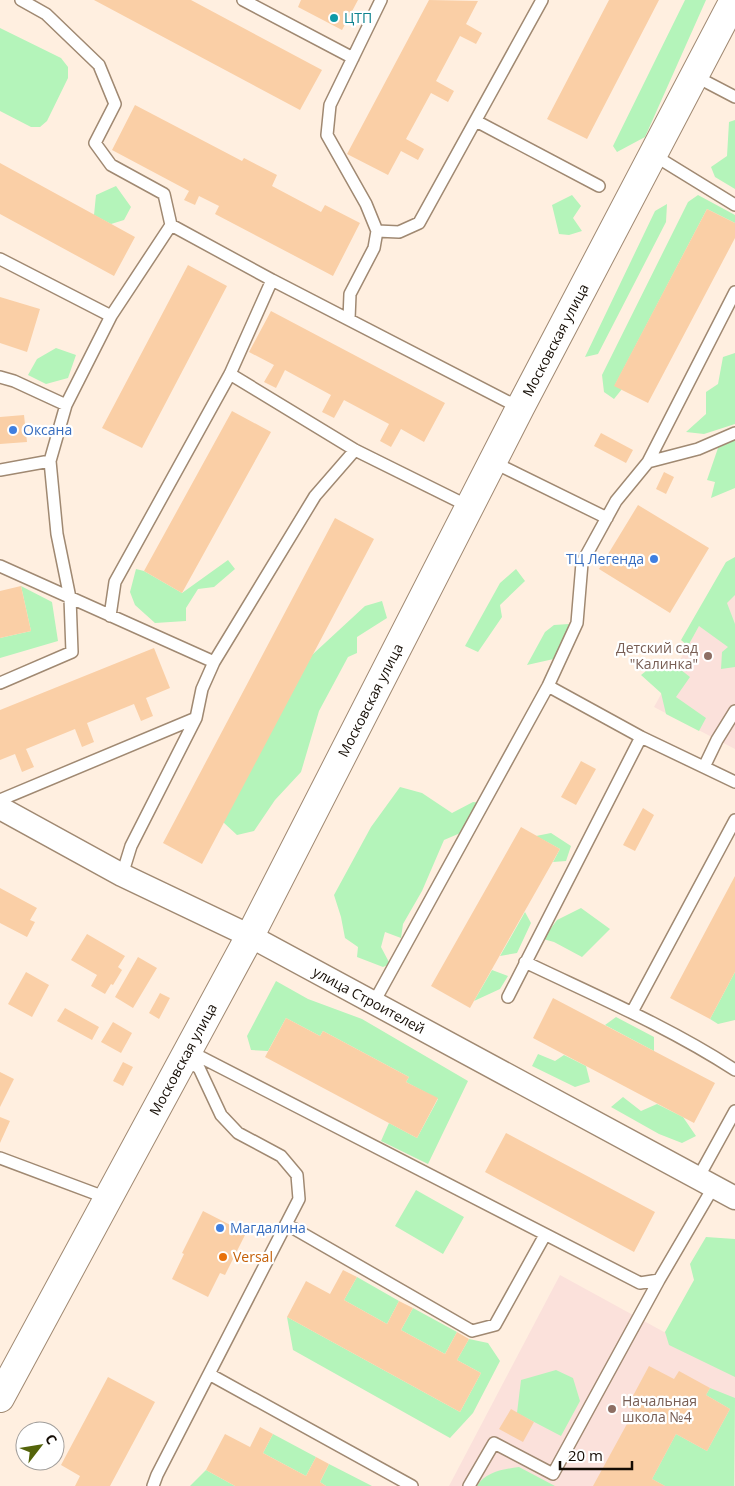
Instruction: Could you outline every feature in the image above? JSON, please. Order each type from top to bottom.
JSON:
[{"type":"street","name":"Московская улица","points":[[0,1398],[250,936],[520,408],[734,0]]},
{"type":"street","name":"улица Строителей","points":[[0,808],[122,875],[250,936],[735,1198]]},
{"type":"lane","points":[[21,0],[46,14],[99,65],[114,104],[95,143],[111,165],[164,194],[172,225],[272,280],[520,408]]},
{"type":"lane","points":[[243,0],[353,58]]},
{"type":"lane","points":[[349,319],[350,294],[374,248],[377,231],[366,204],[327,135],[330,105],[381,0]]},
{"type":"lane","points":[[377,231],[399,232],[419,223],[542,0]]},
{"type":"lane","points":[[694,75],[735,97]]},
{"type":"lane","points":[[476,120],[598,186]]},
{"type":"lane","points":[[652,154],[735,205]]},
{"type":"lane","points":[[0,684],[72,652],[70,598],[57,534],[50,461],[66,405],[111,316],[172,225]]},
{"type":"lane","points":[[0,259],[111,316]]},
{"type":"lane","points":[[110,616],[115,582],[230,374],[272,280]]},
{"type":"lane","points":[[373,1004],[548,686],[577,623],[582,563],[616,501],[648,462],[735,292]]},
{"type":"lane","points":[[230,374],[355,450],[470,507]]},
{"type":"lane","points":[[0,377],[14,381],[66,405]]},
{"type":"lane","points":[[648,462],[698,449],[735,433]]},
{"type":"lane","points":[[122,875],[131,846],[196,718],[202,690],[214,662],[315,496],[355,450]]},
{"type":"lane","points":[[0,470],[50,461]]},
{"type":"lane","points":[[493,462],[607,518]]},
{"type":"lane","points":[[0,566],[214,662]]},
{"type":"lane","points":[[548,686],[641,737],[735,782]]},
{"type":"lane","points":[[704,767],[717,740],[735,711]]},
{"type":"lane","points":[[0,800],[196,718]]},
{"type":"lane","points":[[508,997],[641,737]]},
{"type":"lane","points":[[632,1012],[735,820]]},
{"type":"lane","points":[[525,962],[632,1012],[704,1050],[735,1070]]},
{"type":"lane","points":[[152,1486],[299,1199],[297,1175],[280,1156],[238,1134],[220,1115],[199,1068],[185,1054]]},
{"type":"lane","points":[[185,1054],[640,1283],[659,1280]]},
{"type":"lane","points":[[468,1486],[494,1442],[553,1474],[659,1280],[706,1182],[735,1111]]},
{"type":"lane","points":[[0,1158],[107,1198]]},
{"type":"lane","points":[[286,1224],[472,1331],[495,1325],[545,1235]]},
{"type":"lane","points":[[209,1374],[412,1486]]},
{"type":"shaded area","name":"Детский сад \"Калинка\"","points":[[735,561],[735,749],[654,707]]},
{"type":"shaded area","name":"Начальная школа №4","points":[[560,1275],[664,1332],[735,1302],[735,1486],[449,1486]]},
{"type":"green space","points":[[685,0],[706,0],[645,137],[617,152],[613,146]]},
{"type":"green space","points":[[0,28],[61,58],[68,67],[68,78],[47,121],[40,127],[31,127],[0,111]]},
{"type":"green space","points":[[735,120],[735,189],[715,177],[711,167],[727,156],[729,122]]},
{"type":"green space","points":[[116,186],[131,207],[124,220],[111,224],[94,215],[96,195]]},
{"type":"green space","points":[[572,195],[581,206],[573,218],[582,231],[569,235],[559,234],[552,205]]},
{"type":"green space","points":[[698,195],[735,215],[735,223],[707,209],[615,385],[622,389],[614,399],[604,392],[602,375],[688,202]]},
{"type":"green space","points":[[667,204],[666,222],[598,354],[585,357],[655,211]]},
{"type":"green space","points":[[56,348],[76,355],[68,378],[46,384],[28,375],[37,359]]},
{"type":"green space","points":[[735,353],[735,424],[704,434],[686,432],[706,414],[706,392],[718,384],[723,357]]},
{"type":"green space","points":[[735,440],[735,488],[711,498],[715,482],[707,480],[718,448]]},
{"type":"green space","points":[[735,557],[735,595],[727,603],[735,624],[735,667],[721,669],[722,652],[728,647],[699,626],[688,646],[681,640],[726,562]]},
{"type":"green space","points":[[228,560],[235,569],[214,587],[198,589],[186,608],[186,621],[155,623],[135,605],[130,592],[136,569],[144,571],[182,593]]},
{"type":"green space","points":[[516,569],[525,581],[500,605],[502,617],[478,652],[465,646],[500,583]]},
{"type":"green space","points":[[21,586],[52,602],[58,641],[0,658],[0,638],[31,631]]},
{"type":"green space","points":[[382,601],[387,618],[357,637],[357,653],[348,657],[319,711],[301,772],[275,800],[254,831],[237,835],[223,822],[312,655],[365,606]]},
{"type":"green space","points":[[569,624],[558,658],[527,665],[545,632],[554,625]]},
{"type":"green space","points":[[655,664],[676,666],[690,677],[676,697],[706,718],[699,731],[666,714],[661,693],[641,675]]},
{"type":"green space","points":[[400,787],[422,793],[452,813],[473,802],[485,803],[465,831],[444,840],[422,891],[403,924],[401,938],[385,932],[381,947],[390,964],[383,967],[357,957],[358,947],[345,938],[334,895],[371,827]]},
{"type":"green space","points":[[551,833],[571,846],[566,861],[553,862],[560,849],[536,836]]},
{"type":"green space","points":[[581,908],[610,929],[582,957],[554,942],[543,939],[557,920]]},
{"type":"green space","points":[[525,912],[531,923],[517,953],[500,956]]},
{"type":"green space","points":[[492,970],[508,976],[500,989],[474,1001]]},
{"type":"green space","points":[[735,972],[735,1020],[718,1024],[710,1019]]},
{"type":"green space","points":[[276,981],[308,999],[362,1019],[468,1081],[428,1164],[381,1141],[389,1123],[417,1138],[438,1099],[406,1082],[409,1077],[323,1031],[320,1036],[286,1018],[268,1051],[251,1050],[247,1036]]},
{"type":"green space","points":[[616,1017],[654,1037],[654,1051],[605,1025]]},
{"type":"green space","points":[[538,1054],[555,1061],[564,1055],[586,1066],[590,1082],[575,1087],[532,1066]]},
{"type":"green space","points":[[623,1097],[641,1111],[657,1104],[683,1117],[696,1136],[682,1143],[659,1134],[611,1107]]},
{"type":"green space","points":[[416,1190],[464,1217],[443,1254],[395,1226]]},
{"type":"green space","points":[[706,1237],[735,1239],[735,1377],[669,1345],[665,1332],[694,1280],[690,1264]]},
{"type":"green space","points":[[357,1277],[399,1301],[387,1324],[344,1300]]},
{"type":"green space","points":[[413,1308],[457,1332],[445,1354],[401,1330]]},
{"type":"green space","points":[[287,1317],[460,1412],[481,1373],[457,1360],[469,1339],[488,1343],[500,1361],[473,1413],[450,1438],[293,1350]]},
{"type":"green space","points":[[556,1370],[573,1378],[580,1401],[561,1436],[517,1413],[521,1380]]},
{"type":"green space","points":[[710,1388],[735,1398],[734,1486],[665,1486],[652,1479],[676,1434],[707,1451],[730,1409],[706,1395]]},
{"type":"green space","points":[[273,1434],[316,1457],[306,1476],[263,1453]]},
{"type":"green space","points":[[329,1464],[372,1486],[326,1486],[320,1482]]},
{"type":"green space","points":[[519,1467],[555,1486],[477,1486],[480,1481],[490,1474]]},
{"type":"green space","points":[[206,1470],[235,1486],[190,1486]]},
{"type":"building","points":[[94,0],[191,0],[322,70],[300,110]]},
{"type":"building","name":"ЦТП","points":[[301,0],[358,0],[342,30],[298,7]]},
{"type":"building","points":[[429,0],[478,1],[466,24],[482,33],[476,44],[460,36],[436,81],[454,91],[448,102],[431,93],[406,139],[424,149],[418,160],[401,151],[388,175],[347,154]]},
{"type":"building","points":[[609,0],[659,0],[587,139],[547,119]]},
{"type":"building","points":[[135,105],[242,161],[244,158],[277,175],[272,186],[321,212],[325,205],[360,223],[333,276],[215,214],[219,206],[199,196],[195,205],[184,200],[189,191],[112,150]]},
{"type":"building","points":[[0,163],[135,237],[114,276],[0,214]]},
{"type":"building","points":[[707,209],[735,223],[735,238],[648,403],[614,386]]},
{"type":"building","points":[[188,265],[227,286],[142,448],[102,428]]},
{"type":"building","points":[[0,297],[40,309],[27,352],[0,343]]},
{"type":"building","points":[[271,311],[445,403],[424,442],[401,429],[391,447],[380,441],[389,424],[344,400],[334,418],[322,412],[331,395],[285,370],[276,388],[264,382],[274,365],[249,352]]},
{"type":"building","points":[[232,411],[271,432],[182,593],[144,571]]},
{"type":"building","name":"Оксана","points":[[24,415],[27,442],[0,444],[0,417]]},
{"type":"building","points":[[601,433],[633,450],[626,463],[594,446]]},
{"type":"building","points":[[664,472],[674,477],[666,494],[656,489]]},
{"type":"building","name":"ТЦ Легенда","points":[[638,505],[709,548],[670,613],[599,569]]},
{"type":"building","points":[[335,518],[374,539],[202,864],[163,843]]},
{"type":"building","points":[[21,586],[31,631],[0,638],[0,591]]},
{"type":"building","points":[[154,648],[170,688],[146,698],[153,716],[141,721],[134,704],[87,723],[94,742],[82,747],[75,729],[26,749],[34,767],[22,772],[15,754],[0,760],[0,710]]},
{"type":"building","points":[[581,761],[596,769],[576,805],[561,797]]},
{"type":"building","points":[[643,808],[654,815],[635,851],[623,845]]},
{"type":"building","points":[[521,827],[560,849],[470,1008],[431,986]]},
{"type":"building","points":[[735,876],[735,972],[710,1019],[670,998]]},
{"type":"building","points":[[0,888],[37,908],[30,920],[35,922],[27,937],[0,923]]},
{"type":"building","points":[[87,934],[125,956],[118,967],[122,970],[105,994],[91,986],[97,975],[71,960]]},
{"type":"building","points":[[138,957],[157,968],[133,1008],[115,997]]},
{"type":"building","points":[[26,972],[49,985],[32,1017],[8,1004]]},
{"type":"building","points":[[160,993],[170,998],[159,1019],[149,1013]]},
{"type":"building","points":[[553,998],[715,1083],[694,1123],[533,1038]]},
{"type":"building","points":[[65,1008],[99,1027],[92,1040],[57,1021]]},
{"type":"building","points":[[286,1018],[320,1036],[323,1031],[409,1077],[406,1082],[438,1098],[417,1138],[265,1057]]},
{"type":"building","points":[[113,1022],[132,1033],[121,1053],[101,1042]]},
{"type":"building","points":[[123,1062],[133,1067],[123,1086],[113,1081]]},
{"type":"building","points":[[0,1072],[14,1079],[0,1107]]},
{"type":"building","points":[[0,1117],[10,1121],[0,1143]]},
{"type":"building","points":[[506,1133],[655,1212],[634,1252],[485,1172]]},
{"type":"building","points":[[203,1211],[246,1233],[225,1275],[220,1273],[208,1297],[172,1279],[184,1254],[182,1253]]},
{"type":"building","points":[[343,1270],[357,1277],[344,1300],[387,1324],[399,1301],[413,1308],[401,1330],[445,1354],[457,1332],[469,1339],[457,1360],[481,1373],[460,1412],[287,1317],[306,1281],[330,1294]]},
{"type":"building","points":[[649,1366],[674,1379],[679,1371],[710,1388],[706,1395],[730,1409],[707,1451],[676,1434],[652,1479],[665,1486],[593,1486],[634,1411],[627,1407]]},
{"type":"building","points":[[108,1377],[155,1402],[110,1486],[75,1486],[80,1476],[65,1467],[65,1458]]},
{"type":"building","points":[[511,1409],[534,1422],[523,1442],[499,1429]]},
{"type":"building","points":[[260,1427],[273,1434],[263,1453],[306,1476],[316,1457],[329,1464],[320,1482],[326,1486],[235,1486],[206,1470],[225,1434],[250,1447]]},
{"type":"place","name":"ЦТП","points":[[334,18]]},
{"type":"place","name":"Оксана","points":[[13,430]]},
{"type":"place","name":"ТЦ Легенда","points":[[654,559]]},
{"type":"place","name":"Детский сад \"Калинка\"","points":[[708,656]]},
{"type":"place","name":"Магдалина","points":[[220,1228]]},
{"type":"place","name":"Versal","points":[[223,1257]]},
{"type":"place","name":"Начальная школа №4","points":[[612,1409]]}]
